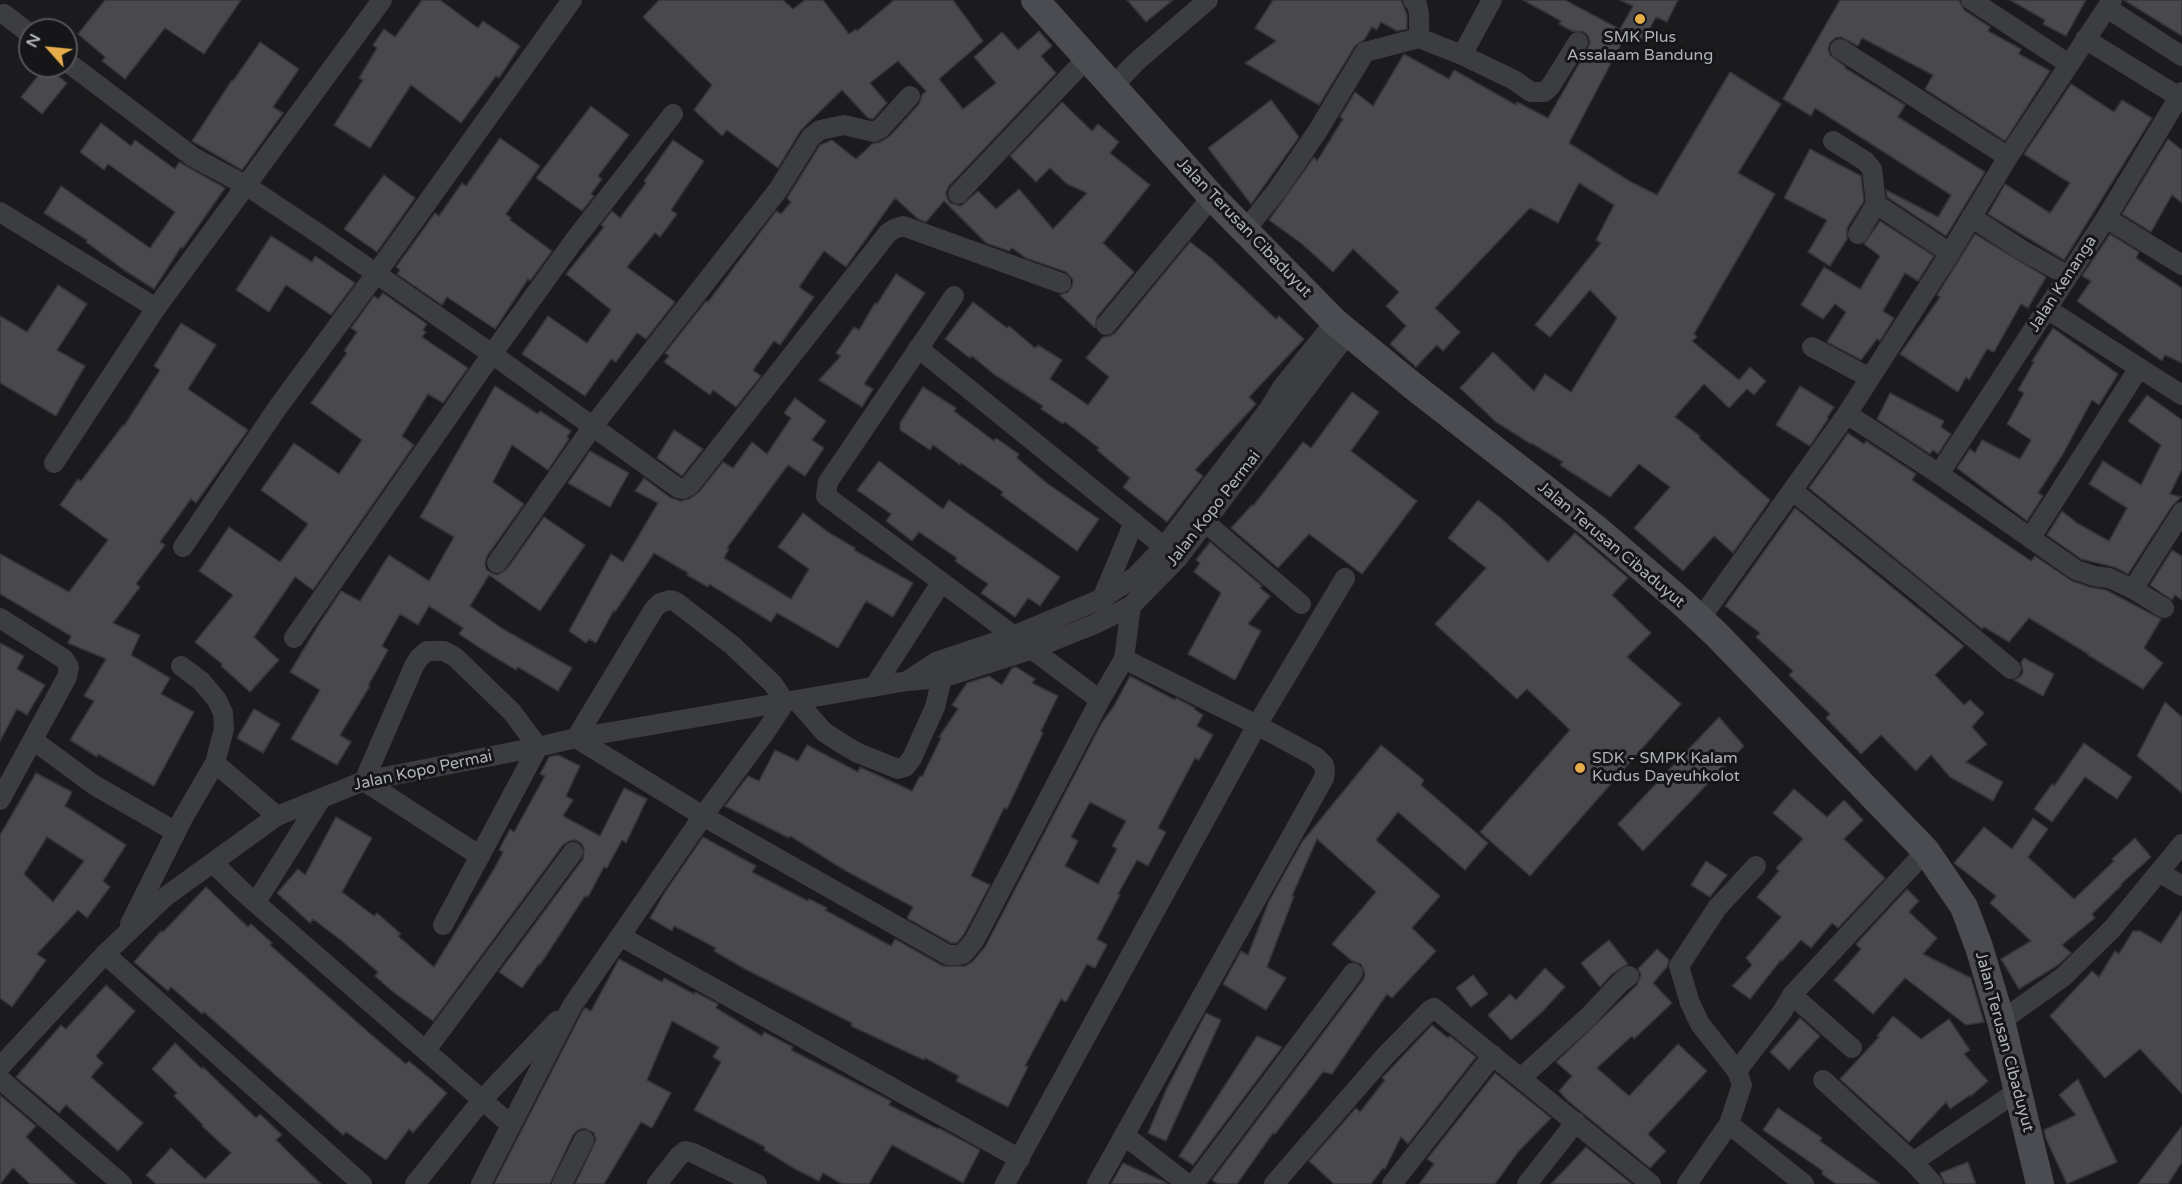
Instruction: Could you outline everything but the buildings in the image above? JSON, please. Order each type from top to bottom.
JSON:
[{"type":"main road","name":"Jalan Terusan Cibaduyut","points":[[1035,0],[1244,232],[1342,328],[1594,527],[1700,619],[1926,851],[1964,906],[2001,1021],[2040,1184]]},
{"type":"street","points":[[54,463],[156,308],[382,0]]},
{"type":"street","points":[[183,547],[278,407],[572,0]]},
{"type":"street","points":[[1112,87],[1136,62],[1208,0]]},
{"type":"street","points":[[1413,0],[1419,14],[1419,39]]},
{"type":"street","points":[[1462,55],[1492,0]]},
{"type":"street","points":[[1971,0],[2069,64]]},
{"type":"street","points":[[1700,619],[1847,414],[1950,253],[2008,157],[2110,4],[2182,56]]},
{"type":"street","points":[[6,11],[18,22]]},
{"type":"street","points":[[1244,232],[1278,189],[1317,132],[1365,52],[1419,39],[1462,55],[1514,80],[1531,92],[1544,92],[1550,87],[1578,42]]},
{"type":"street","points":[[2085,39],[2180,95]]},
{"type":"street","points":[[1840,49],[2008,157]]},
{"type":"street","points":[[958,194],[1088,57]]},
{"type":"street","points":[[78,70],[193,157],[247,186],[492,354],[674,487],[683,489],[687,487],[888,233],[903,226],[1061,283]]},
{"type":"street","name":"Jalan Kenanga","points":[[1940,474],[2106,218],[2174,123],[2180,95]]},
{"type":"street","points":[[497,563],[593,426],[778,190],[811,137],[820,130],[844,125],[873,132],[881,128],[910,96]]},
{"type":"street","points":[[294,638],[573,242],[673,114]]},
{"type":"street","points":[[1833,141],[1865,161],[1872,169],[1876,204],[1858,234]]},
{"type":"street","points":[[1106,325],[1212,197]]},
{"type":"street","points":[[1876,204],[1950,253]]},
{"type":"street","points":[[0,212],[156,308]]},
{"type":"street","points":[[1971,217],[2068,276]]},
{"type":"street","points":[[2106,218],[2182,266]]},
{"type":"street","points":[[954,296],[828,482],[825,490],[826,496],[1100,700]]},
{"type":"street","points":[[2047,309],[2182,395]]},
{"type":"street","name":"Jalan Kopo Permai","points":[[0,1067],[105,954],[165,897],[277,816],[364,781],[576,738],[908,681],[939,670],[1101,599],[1171,553],[1206,523],[1222,487],[1283,386],[1342,328]]},
{"type":"street","name":"Jalan Kopo Permai","points":[[939,670],[1030,650],[1095,624],[1131,606],[1222,487],[1301,397],[1342,328]]},
{"type":"street","points":[[1812,347],[1870,378]]},
{"type":"street","points":[[918,348],[1171,553]]},
{"type":"street","points":[[2031,537],[2139,368]]},
{"type":"street","points":[[1283,386],[1301,397]]},
{"type":"street","points":[[1847,414],[1940,474],[2076,570],[2109,578],[2133,589],[2164,608]]},
{"type":"street","points":[[1793,491],[2011,669]]},
{"type":"street","points":[[2133,589],[2182,512]]},
{"type":"street","points":[[1095,624],[1101,599],[1134,522]]},
{"type":"street","points":[[1206,523],[1301,604]]},
{"type":"street","points":[[1005,1184],[1257,725],[1346,578]]},
{"type":"street","points":[[874,687],[941,583]]},
{"type":"street","points":[[939,670],[935,707],[912,758],[905,767],[898,769],[858,753],[824,732],[732,645],[676,602],[665,601],[654,609],[576,738],[703,816],[948,955],[963,954],[974,941],[1100,700],[1124,659],[1131,606]]},
{"type":"street","points":[[0,618],[64,659],[69,667],[68,677],[0,800]]},
{"type":"street","points":[[443,925],[480,856],[538,747],[512,712],[455,657],[444,651],[427,651],[414,666],[364,781],[480,856]]},
{"type":"street","points":[[1097,1184],[1324,778],[1325,771],[1322,761],[1257,725],[1124,659]]},
{"type":"street","points":[[123,937],[176,832],[215,763],[224,729],[223,713],[218,700],[201,681],[181,666]]},
{"type":"street","points":[[481,1184],[572,1006],[703,816],[791,701]]},
{"type":"street","points":[[33,740],[94,785],[176,832]]},
{"type":"street","points":[[215,763],[277,816]]},
{"type":"street","points":[[256,903],[321,799]]},
{"type":"street","points":[[2001,1021],[2063,977],[2112,929],[2182,844]]},
{"type":"street","points":[[1737,1071],[1782,1012],[1792,995],[1926,851]]},
{"type":"street","points":[[426,1050],[573,852]]},
{"type":"street","points":[[213,863],[511,1125]]},
{"type":"street","points":[[1687,1184],[1729,1125],[1742,1085],[1737,1071],[1700,1024],[1690,1003],[1679,966],[1717,908],[1756,866]]},
{"type":"street","points":[[2159,872],[2182,886]]},
{"type":"street","points":[[620,936],[1020,1159]]},
{"type":"street","points":[[105,954],[362,1184]]},
{"type":"street","points":[[1194,1184],[1353,973]]},
{"type":"street","points":[[1521,1078],[1629,976]]},
{"type":"street","points":[[1792,995],[1852,1048]]},
{"type":"street","points":[[415,1184],[482,1100],[572,1006]]},
{"type":"street","points":[[1274,1184],[1385,1056],[1432,1009],[1439,1011],[1652,1184]]},
{"type":"street","points":[[1392,1184],[1493,1055]]},
{"type":"street","points":[[0,1079],[122,1184]]},
{"type":"street","points":[[1823,1080],[1913,1162],[1933,1184]]},
{"type":"street","points":[[1913,1162],[2019,1090]]},
{"type":"street","points":[[1527,1184],[1576,1122]]},
{"type":"street","points":[[1729,1125],[1804,1184]]},
{"type":"street","points":[[1125,1135],[1187,1184]]},
{"type":"street","points":[[562,1184],[584,1140]]},
{"type":"street","points":[[657,1184],[685,1151],[757,1184]]},
{"type":"place","name":"SMK Plus Assalaam Bandung","points":[[1640,19]]},
{"type":"place","name":"SDK - SMPK Kalam Kudus Dayeuhkolot","points":[[1580,768]]}]
